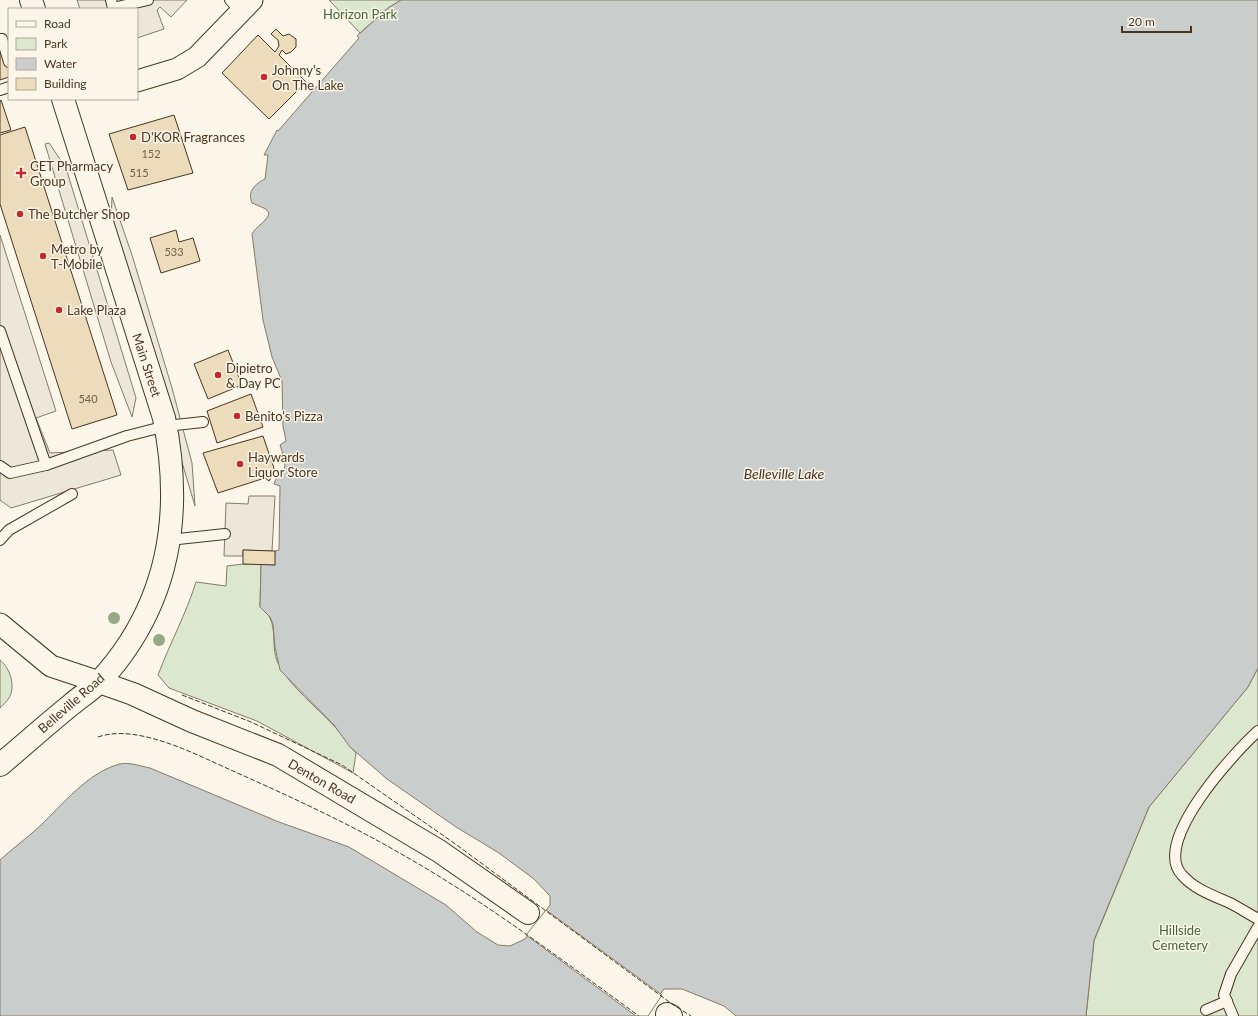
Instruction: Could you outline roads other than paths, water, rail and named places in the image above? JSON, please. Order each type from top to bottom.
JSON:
[{"type":"main road","name":"Main Street","points":[[68,100],[166,426],[172,464],[174,497],[169,540],[163,570],[155,591]]},
{"type":"main road","name":"Belleville Road","points":[[0,765],[99,682],[138,631],[155,591]]},
{"type":"main road","name":"Denton Road","points":[[99,682],[133,694],[192,721],[278,755],[439,851],[528,913]]},
{"type":"street","points":[[138,81],[176,69],[197,57],[241,4]]},
{"type":"street","points":[[0,624],[51,666],[99,682]]},
{"type":"lane","points":[[111,0],[113,8],[148,0]]},
{"type":"lane","points":[[0,39],[2,39],[8,59]]},
{"type":"lane","points":[[0,331],[46,465]]},
{"type":"lane","points":[[0,466],[10,473],[46,465],[127,436],[166,426],[203,422]]},
{"type":"lane","points":[[0,540],[9,530],[72,494]]},
{"type":"lane","points":[[169,540],[225,534]]},
{"type":"lane","points":[[1258,731],[1227,763],[1188,817],[1177,839],[1175,859],[1181,874],[1196,887],[1258,920]]},
{"type":"lane","points":[[1233,1016],[1224,995],[1231,974],[1258,927]]},
{"type":"lane","points":[[1206,1010],[1227,1001]]},
{"type":"water","name":"Belleville Lake","points":[[401,0],[1258,0],[1258,668],[1248,687],[1149,807],[1094,940],[1086,1016],[736,1016],[724,1006],[682,989],[664,989],[645,1016],[0,1016],[0,860],[40,826],[86,782],[108,768],[120,764],[131,764],[150,768],[279,822],[349,847],[446,905],[477,932],[498,945],[510,946],[525,939],[550,905],[550,896],[534,879],[499,853],[456,827],[387,779],[350,747],[334,725],[280,670],[275,647],[273,624],[270,617],[260,607],[261,564],[274,565],[275,551],[279,550],[280,486],[274,484],[276,478],[283,471],[285,466],[280,445],[286,441],[283,426],[282,381],[272,357],[263,320],[252,234],[266,219],[269,213],[266,209],[252,203],[251,191],[258,183],[265,179],[268,155],[264,155],[277,130],[278,131],[359,38],[357,36],[388,8]]},
{"type":"place","name":"Johnny's On The Lake","points":[[264,77]]},
{"type":"place","name":"D'KOR Fragrances","points":[[133,137]]},
{"type":"place","name":"CET Pharmacy Group","points":[[21,173]]},
{"type":"place","name":"The Butcher Shop","points":[[20,214]]},
{"type":"place","name":"Metro by T-Mobile","points":[[43,256]]},
{"type":"place","name":"Lake Plaza","points":[[59,310]]},
{"type":"place","name":"Dipietro & Day PC","points":[[218,375]]},
{"type":"place","name":"Benito's Pizza","points":[[237,416]]},
{"type":"place","name":"Haywards Liquor Store","points":[[240,464]]},
{"type":"park label","name":"Horizon Park","points":[[360,14]]},
{"type":"park label","name":"Hillside Cemetery","points":[[1180,938]]}]
